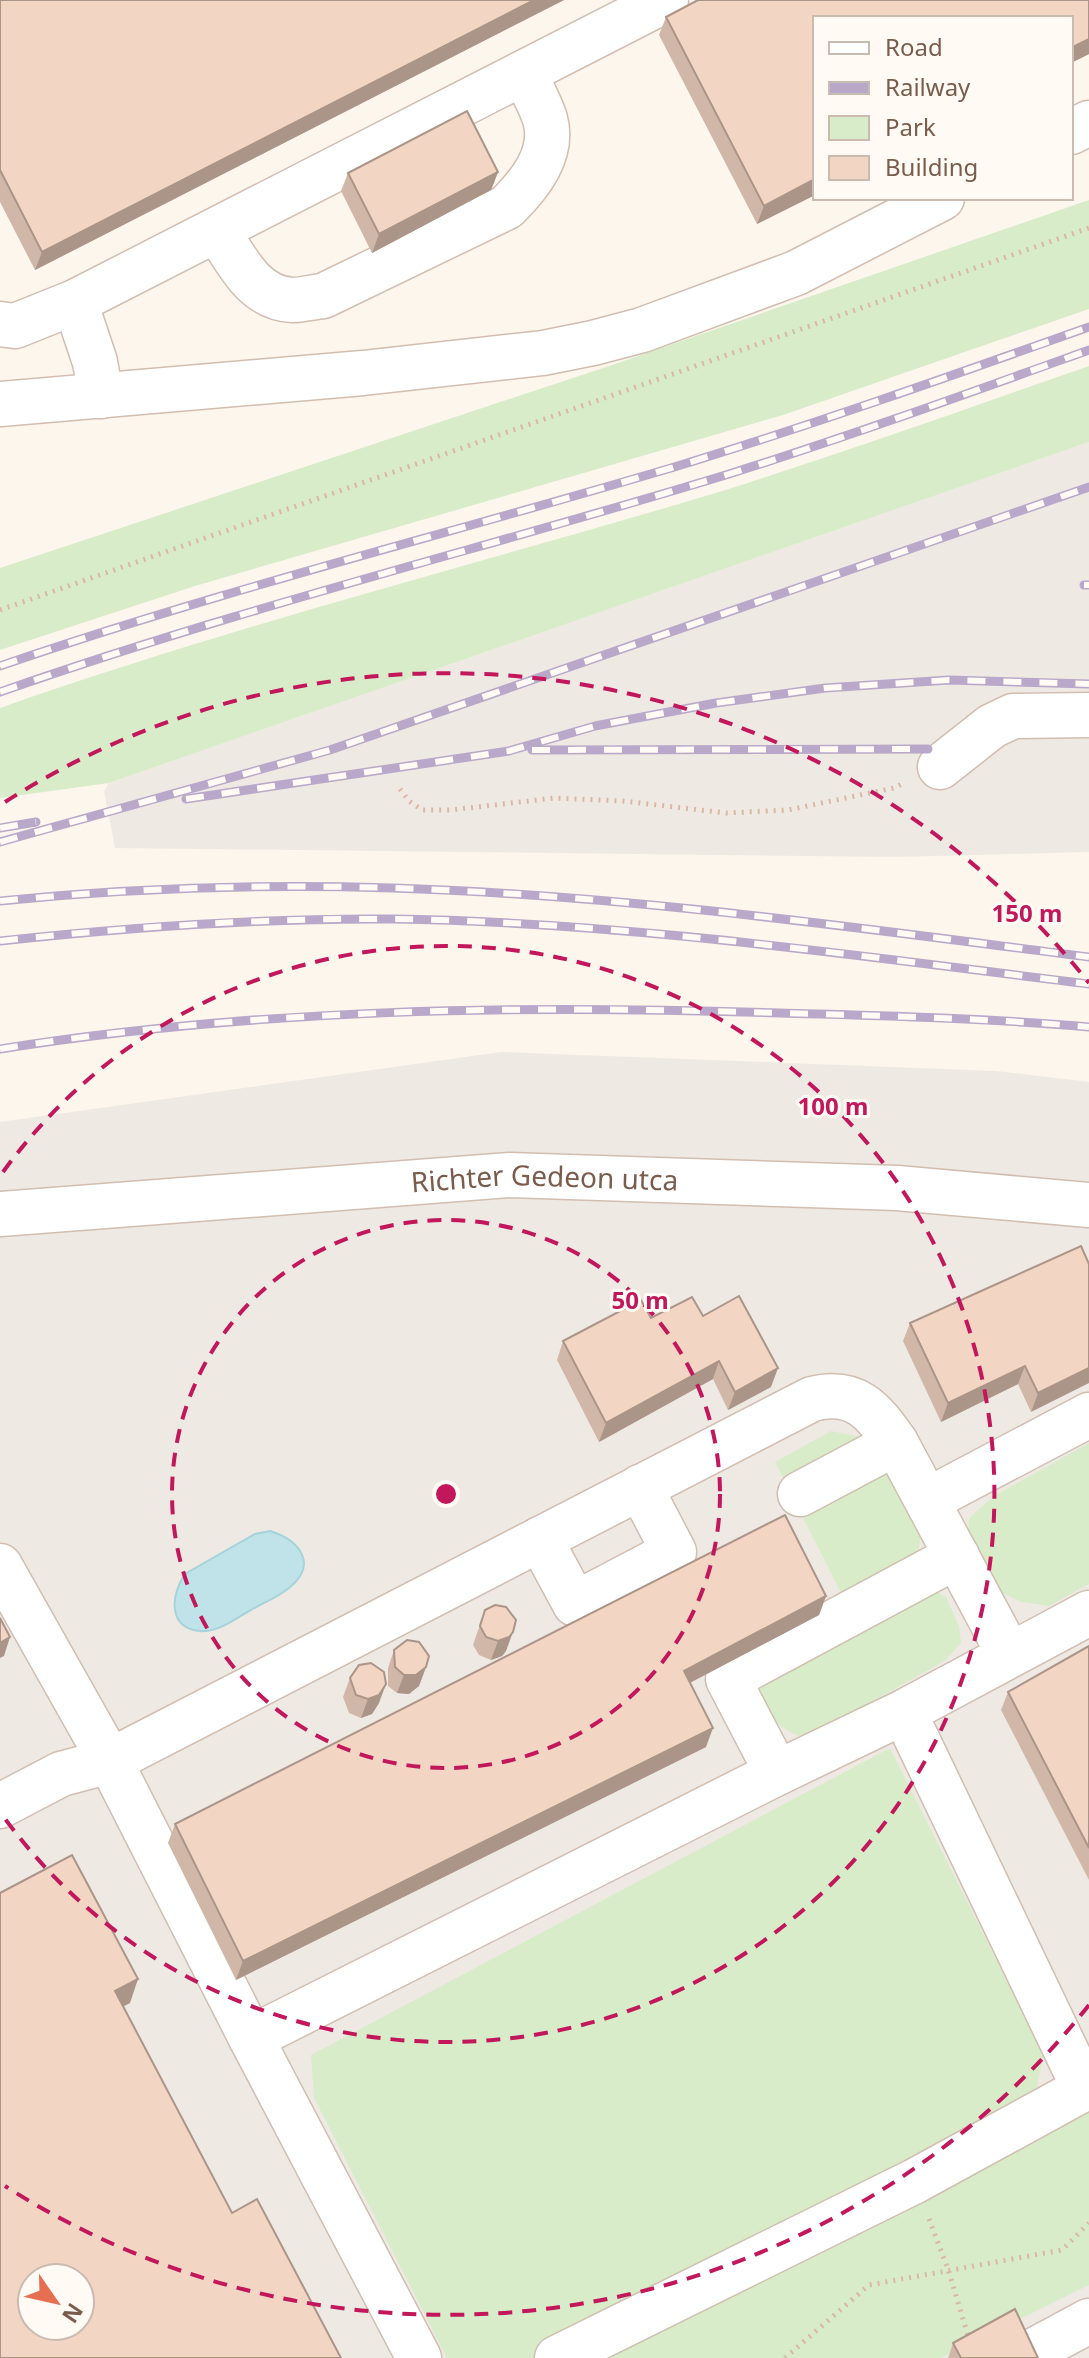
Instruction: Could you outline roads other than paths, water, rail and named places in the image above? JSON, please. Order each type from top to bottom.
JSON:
[{"type":"lane","points":[[0,324],[15,326],[75,302],[666,0]]},
{"type":"lane","points":[[217,230],[258,287],[274,296],[293,300],[323,296],[507,207],[539,169],[545,144],[546,121],[524,73]]},
{"type":"lane","points":[[0,404],[408,368],[543,353],[593,343],[642,330],[796,273],[938,200]]},
{"type":"lane","points":[[75,302],[95,362],[101,396]]},
{"type":"lane","points":[[940,767],[992,726],[1013,716],[1089,715]]},
{"type":"lane","name":"Richter Gedeon utca","points":[[0,1214],[510,1175],[897,1188],[1089,1205]]},
{"type":"lane","points":[[0,1806],[61,1774],[110,1761],[812,1399],[831,1394],[848,1398],[880,1419],[928,1500],[1009,1654]]},
{"type":"lane","points":[[928,1500],[1089,1415]]},
{"type":"lane","points":[[800,1494],[896,1443]]},
{"type":"lane","points":[[540,1539],[575,1604],[674,1552],[640,1487]]},
{"type":"lane","points":[[777,1773],[728,1679],[957,1556]]},
{"type":"lane","points":[[0,1566],[110,1761],[419,2358]]},
{"type":"lane","points":[[251,2038],[904,1712],[1089,1613]]},
{"type":"lane","points":[[557,2358],[915,2181],[1087,2087],[904,1712]]},
{"type":"lane","points":[[1020,2358],[1089,2321]]},
{"type":"water","points":[[270,1531],[289,1540],[302,1554],[303,1570],[298,1579],[280,1594],[220,1627],[200,1631],[182,1624],[177,1617],[175,1600],[185,1574],[255,1534]]},
{"type":"railway","points":[[0,666],[251,587],[724,452],[1089,327]]},
{"type":"railway","points":[[0,692],[181,633],[729,474],[1089,350]]},
{"type":"railway","points":[[0,842],[330,750],[1089,487]]},
{"type":"railway","points":[[1084,585],[1089,585]]},
{"type":"railway","points":[[186,799],[509,751],[595,726],[716,703],[825,688],[949,680],[1089,684]]},
{"type":"railway","points":[[532,750],[928,749]]},
{"type":"railway","points":[[0,828],[36,822]]},
{"type":"railway","points":[[0,901],[147,890],[245,887],[479,892],[741,914],[1089,957]]},
{"type":"railway","points":[[0,941],[245,922],[343,919],[479,922],[567,926],[741,942],[1089,984]]},
{"type":"railway","points":[[0,1049],[97,1035],[291,1017],[487,1010],[780,1013],[973,1019],[1089,1027]]}]
